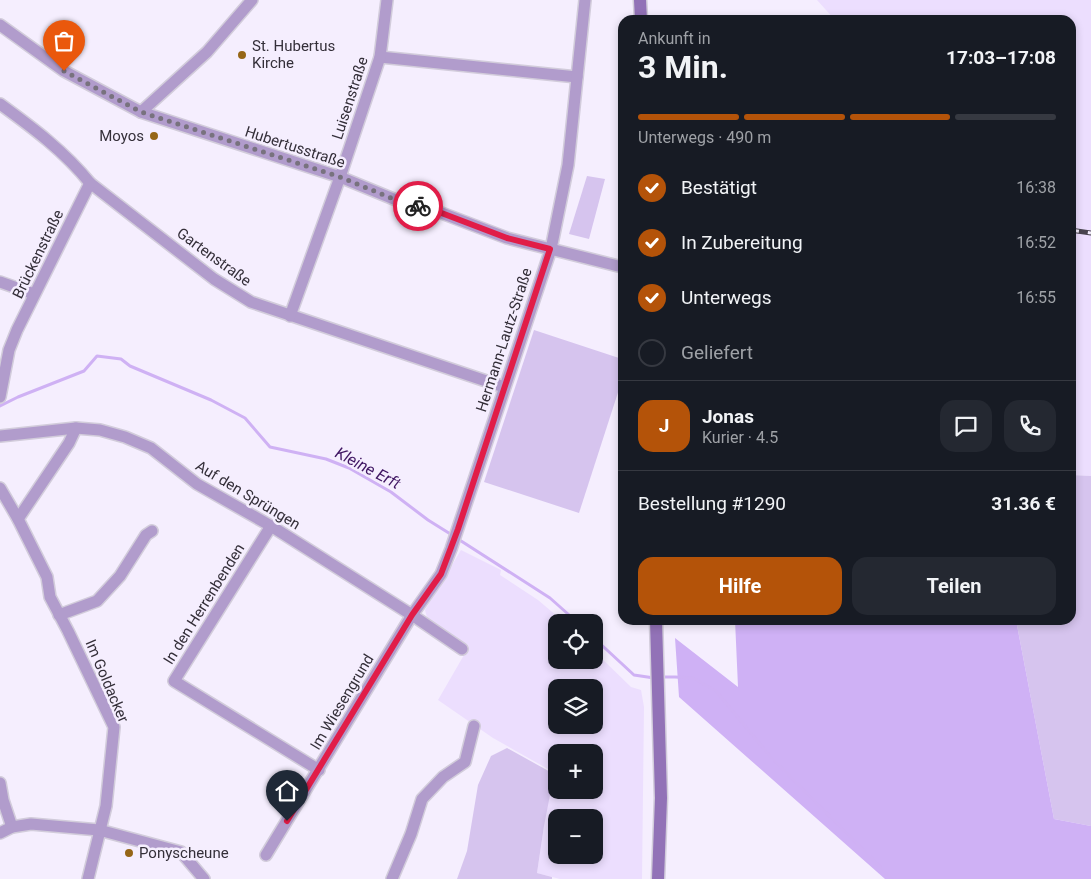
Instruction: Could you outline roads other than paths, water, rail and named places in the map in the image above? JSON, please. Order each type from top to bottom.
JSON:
[{"type":"main road","points":[[640,0],[641,15]]},
{"type":"main road","points":[[656,625],[660,798],[658,879]]},
{"type":"street","points":[[141,112],[207,52],[252,0]]},
{"type":"street","name":"Luisenstraße","points":[[290,316],[340,177],[380,56],[387,0]]},
{"type":"street","name":"Hermann-Lautz-Straße","points":[[412,615],[441,574],[451,549],[550,249],[568,165],[585,0]]},
{"type":"street","name":"Hubertusstraße","points":[[1,28],[64,71],[141,112],[340,177],[396,200],[431,209],[507,238],[618,266]]},
{"type":"street","points":[[380,56],[577,77]]},
{"type":"street","name":"Gartenstraße","points":[[0,104],[46,138],[74,163],[90,182],[214,279],[251,302],[504,387]]},
{"type":"street","name":"Brückenstraße","points":[[0,395],[9,350],[34,294],[90,182]]},
{"type":"street","points":[[0,282],[34,294]]},
{"type":"street","points":[[18,519],[69,443],[76,428]]},
{"type":"street","name":"Auf den Sprüngen","points":[[0,436],[76,428],[117,434],[151,448],[197,484],[271,526],[412,615],[462,649]]},
{"type":"street","name":"Im Goldacker","points":[[0,488],[47,577],[50,596],[114,728],[106,806],[88,879]]},
{"type":"street","name":"In den Herrenbenden","points":[[271,526],[174,681],[319,770]]},
{"type":"street","points":[[59,615],[97,601],[120,576],[146,535],[152,531]]},
{"type":"street","name":"Im Wiesengrund","points":[[266,855],[412,615]]},
{"type":"street","points":[[392,879],[411,834],[422,799],[443,777],[465,762],[474,726]]},
{"type":"street","points":[[0,782],[3,800],[12,827]]},
{"type":"street","points":[[0,833],[12,827],[31,824],[99,830],[181,852],[204,879]]},
{"type":"waterway","name":"Kleine Erft","points":[[0,406],[84,371],[97,356],[121,359],[130,366],[211,400],[245,418],[270,447],[326,459],[349,468],[391,492],[428,520],[452,535]]},
{"type":"waterway","name":"Kleine Erft","points":[[458,539],[550,598],[568,614]]},
{"type":"waterway","name":"Kleine Erft","points":[[603,646],[634,675],[654,678]]},
{"type":"waterway","points":[[660,677],[693,678],[716,691],[769,755],[892,879]]},
{"type":"railway","points":[[1076,231],[1091,233]]},
{"type":"place","name":"St. Hubertus Kirche","points":[[242,55]]},
{"type":"place","name":"Moyos","points":[[154,136]]},
{"type":"place","name":"Ponyscheune","points":[[129,853]]}]
